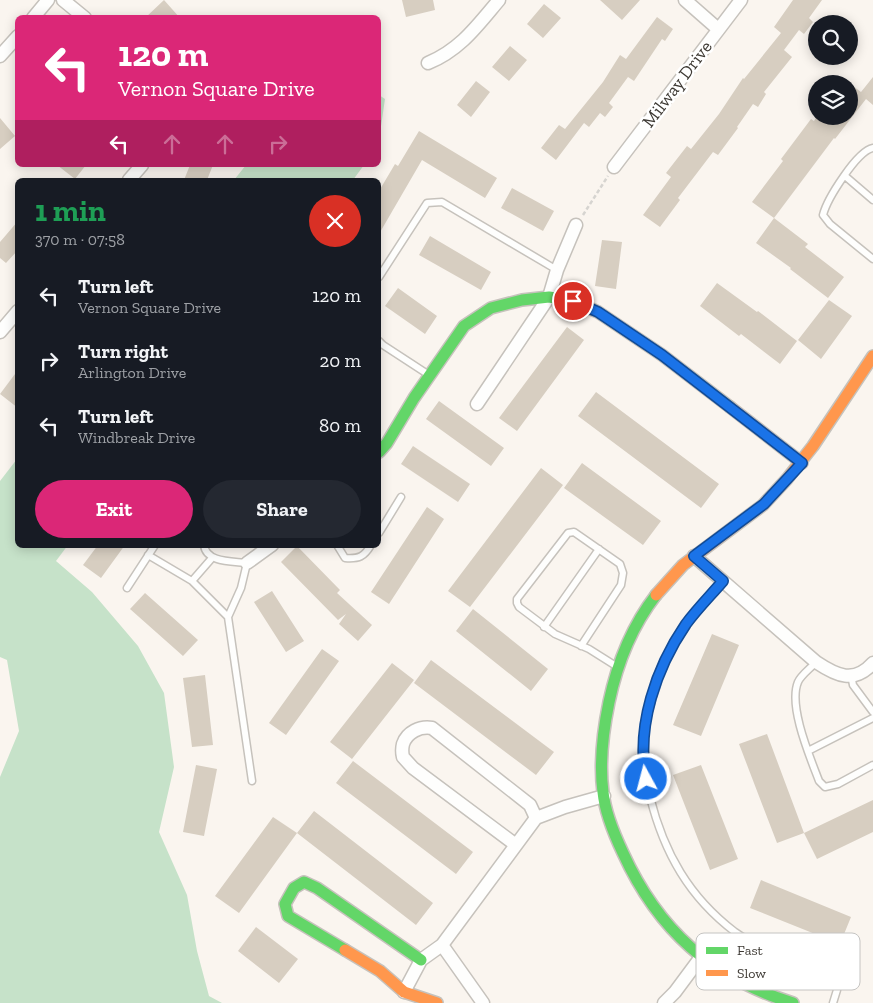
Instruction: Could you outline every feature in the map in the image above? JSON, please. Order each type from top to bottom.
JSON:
[{"type":"street","points":[[36,15],[48,0]]},
{"type":"street","points":[[64,0],[82,15]]},
{"type":"street","points":[[428,63],[444,56],[464,41],[499,0]]},
{"type":"street","points":[[685,0],[718,29]]},
{"type":"street","name":"Milway Drive","points":[[614,167],[741,0]]},
{"type":"street","points":[[0,56],[15,39]]},
{"type":"street","points":[[131,178],[140,167]]},
{"type":"street","points":[[477,404],[549,297],[557,270],[576,225]]},
{"type":"street","points":[[381,450],[464,326],[491,308],[522,300],[549,297],[573,301],[598,312],[662,355],[802,463]]},
{"type":"street","points":[[0,332],[15,314]]},
{"type":"street","points":[[696,952],[666,923],[640,887],[620,848],[604,796],[601,769],[605,718],[609,696],[630,636],[659,592],[682,566],[764,504],[802,463],[873,356]]},
{"type":"street","points":[[247,563],[268,548]]},
{"type":"street","points":[[694,556],[816,662],[832,672],[843,676],[851,675],[865,671],[873,663]]},
{"type":"street","points":[[516,844],[413,768],[402,756],[402,745],[411,733],[421,726],[432,728],[530,804],[536,818]]},
{"type":"street","points":[[404,992],[421,960],[442,945],[536,818],[564,806],[604,796]]},
{"type":"street","points":[[421,960],[317,888],[304,882],[294,888],[285,904],[288,916],[380,971],[404,992],[437,1003]]},
{"type":"street","points":[[442,945],[483,1003]]},
{"type":"street","points":[[664,1003],[675,992],[696,964]]},
{"type":"street","points":[[757,990],[793,1003]]},
{"type":"lane","points":[[873,148],[867,150],[854,163],[825,206],[823,215],[830,224],[873,259]]},
{"type":"lane","points":[[845,176],[873,200]]},
{"type":"lane","points":[[381,274],[427,203],[442,202],[557,270]]},
{"type":"lane","points":[[381,343],[430,376]]},
{"type":"lane","points":[[381,530],[401,497]]},
{"type":"lane","points":[[581,646],[621,585],[623,573],[620,564],[574,532],[568,533],[517,599],[517,603],[519,607],[555,634],[618,666]]},
{"type":"lane","points":[[127,588],[153,548]]},
{"type":"lane","points":[[205,548],[212,558],[247,563],[241,588],[228,618],[252,781]]},
{"type":"lane","points":[[339,548],[345,558],[357,559],[365,555],[369,548]]},
{"type":"lane","points":[[544,626],[599,549]]},
{"type":"lane","points":[[148,556],[192,581],[228,618]]},
{"type":"lane","points":[[192,581],[212,558]]},
{"type":"lane","points":[[723,581],[687,623],[660,669],[649,709],[643,748],[644,769],[655,818],[668,852],[682,876],[701,901],[715,916],[736,933]]},
{"type":"lane","points":[[816,662],[798,682],[795,699],[801,730],[819,781],[825,787],[838,784],[873,765]]},
{"type":"lane","points":[[851,675],[853,684],[873,712]]},
{"type":"lane","points":[[808,750],[873,718]]},
{"type":"lane","points":[[833,1003],[837,990]]},
{"type":"path","points":[[576,225],[614,167]]},
{"type":"green space","points":[[381,96],[385,99],[381,126]]},
{"type":"green space","points":[[244,167],[363,167],[354,178],[236,178]]},
{"type":"green space","points":[[15,462],[15,548],[66,548],[56,561],[92,592],[138,646],[164,693],[174,767],[159,832],[187,895],[197,951],[209,996],[222,1003],[0,1003],[0,777],[19,731],[7,660],[0,657],[0,481]]},
{"type":"building","points":[[164,0],[177,15],[148,15]]},
{"type":"building","points":[[402,0],[433,0],[435,10],[406,17]]},
{"type":"building","points":[[600,0],[640,0],[622,20]]},
{"type":"building","points":[[793,0],[822,0],[811,15],[808,15],[808,29],[804,34],[799,30],[784,50],[792,57],[764,92],[766,94],[758,107],[753,104],[718,155],[713,152],[678,198],[680,200],[660,227],[643,215],[671,177],[666,173],[687,146],[691,149],[719,114],[743,78],[781,33],[774,27]]},
{"type":"building","points":[[544,4],[561,18],[543,38],[527,24]]},
{"type":"building","points":[[657,17],[673,29],[665,41],[662,39],[634,81],[628,77],[609,103],[613,107],[605,117],[600,113],[589,127],[584,123],[556,160],[541,148],[559,125],[565,129],[603,82],[620,55],[626,59]]},
{"type":"building","points":[[510,46],[527,60],[509,81],[492,67]]},
{"type":"building","points":[[873,77],[873,105],[866,99],[858,109],[858,90],[861,92]]},
{"type":"building","points":[[476,81],[490,92],[471,117],[457,105]]},
{"type":"building","points":[[0,118],[15,136],[0,149]]},
{"type":"building","points":[[808,123],[808,125],[846,125],[774,218],[752,202],[783,161],[781,159]]},
{"type":"building","points":[[419,131],[497,178],[485,198],[422,160],[381,231],[381,188],[395,164],[398,166]]},
{"type":"building","points":[[60,167],[84,167],[74,178]]},
{"type":"building","points":[[189,167],[212,167],[208,178],[185,178]]},
{"type":"building","points":[[512,188],[554,211],[543,231],[501,208]]},
{"type":"building","points":[[774,218],[808,244],[805,247],[844,277],[828,298],[756,243]]},
{"type":"building","points":[[15,224],[15,253],[6,263],[0,258],[0,242]]},
{"type":"building","points":[[430,236],[491,272],[481,290],[419,255]]},
{"type":"building","points":[[602,240],[622,242],[616,289],[595,286]]},
{"type":"building","points":[[717,283],[797,341],[780,364],[700,306]]},
{"type":"building","points":[[398,288],[437,316],[425,334],[385,306]]},
{"type":"building","points":[[829,300],[852,316],[821,359],[798,340]]},
{"type":"building","points":[[567,327],[584,340],[517,431],[499,418]]},
{"type":"building","points":[[15,374],[15,406],[0,394]]},
{"type":"building","points":[[596,392],[719,484],[701,508],[578,416]]},
{"type":"building","points":[[439,401],[504,448],[491,466],[426,419]]},
{"type":"building","points":[[413,446],[470,484],[458,502],[401,464]]},
{"type":"building","points":[[582,463],[661,521],[643,545],[564,488]]},
{"type":"building","points":[[541,468],[563,485],[470,607],[448,591]]},
{"type":"building","points":[[427,507],[444,519],[389,604],[371,592]]},
{"type":"building","points":[[96,548],[123,548],[101,578],[83,565]]},
{"type":"building","points":[[295,548],[299,548],[340,590],[337,593],[372,625],[358,641],[339,624],[346,614],[338,620],[281,562]]},
{"type":"building","points":[[272,591],[304,641],[286,652],[254,602]]},
{"type":"building","points":[[145,593],[198,640],[183,656],[130,609]]},
{"type":"building","points":[[473,609],[548,669],[531,691],[456,631]]},
{"type":"building","points":[[712,634],[739,645],[701,736],[673,725]]},
{"type":"building","points":[[322,649],[339,661],[286,735],[269,723]]},
{"type":"building","points":[[431,660],[554,752],[536,775],[414,683]]},
{"type":"building","points":[[392,663],[414,680],[352,759],[330,742]]},
{"type":"building","points":[[205,675],[213,745],[192,747],[183,678]]},
{"type":"building","points":[[767,734],[804,833],[777,843],[739,744]]},
{"type":"building","points":[[353,761],[473,852],[456,874],[336,783]]},
{"type":"building","points":[[196,765],[217,769],[204,836],[183,832]]},
{"type":"building","points":[[701,765],[738,859],[710,870],[673,775]]},
{"type":"building","points":[[873,800],[873,832],[817,859],[804,833]]},
{"type":"building","points":[[314,811],[433,903],[416,925],[297,833]]},
{"type":"building","points":[[273,817],[297,833],[239,913],[215,896]]},
{"type":"building","points":[[761,880],[851,917],[844,933],[812,933],[750,908]]},
{"type":"building","points":[[256,927],[298,959],[279,983],[238,951]]},
{"type":"traffic: fast","points":[[381,450],[464,326],[491,308],[522,300],[549,297],[573,301],[598,312],[662,355],[730,407]]},
{"type":"traffic: fast","points":[[656,595],[633,632],[616,674],[603,735],[601,769],[604,800],[610,823],[637,881],[671,928],[696,952]]},
{"type":"traffic: fast","points":[[345,950],[288,916],[285,904],[294,888],[304,882],[317,888],[421,960]]},
{"type":"traffic: fast","points":[[758,990],[793,1003]]},
{"type":"traffic: slow","points":[[656,595],[683,565],[763,505],[787,479],[813,446],[873,356]]},
{"type":"traffic: slow","points":[[730,407],[802,463]]},
{"type":"traffic: slow","points":[[345,950],[380,971],[404,992],[437,1003]]},
{"type":"route","points":[[573,301],[598,312],[662,355],[802,463],[764,504],[694,556],[723,581],[687,623],[660,669],[649,709],[643,748],[646,779]]}]
